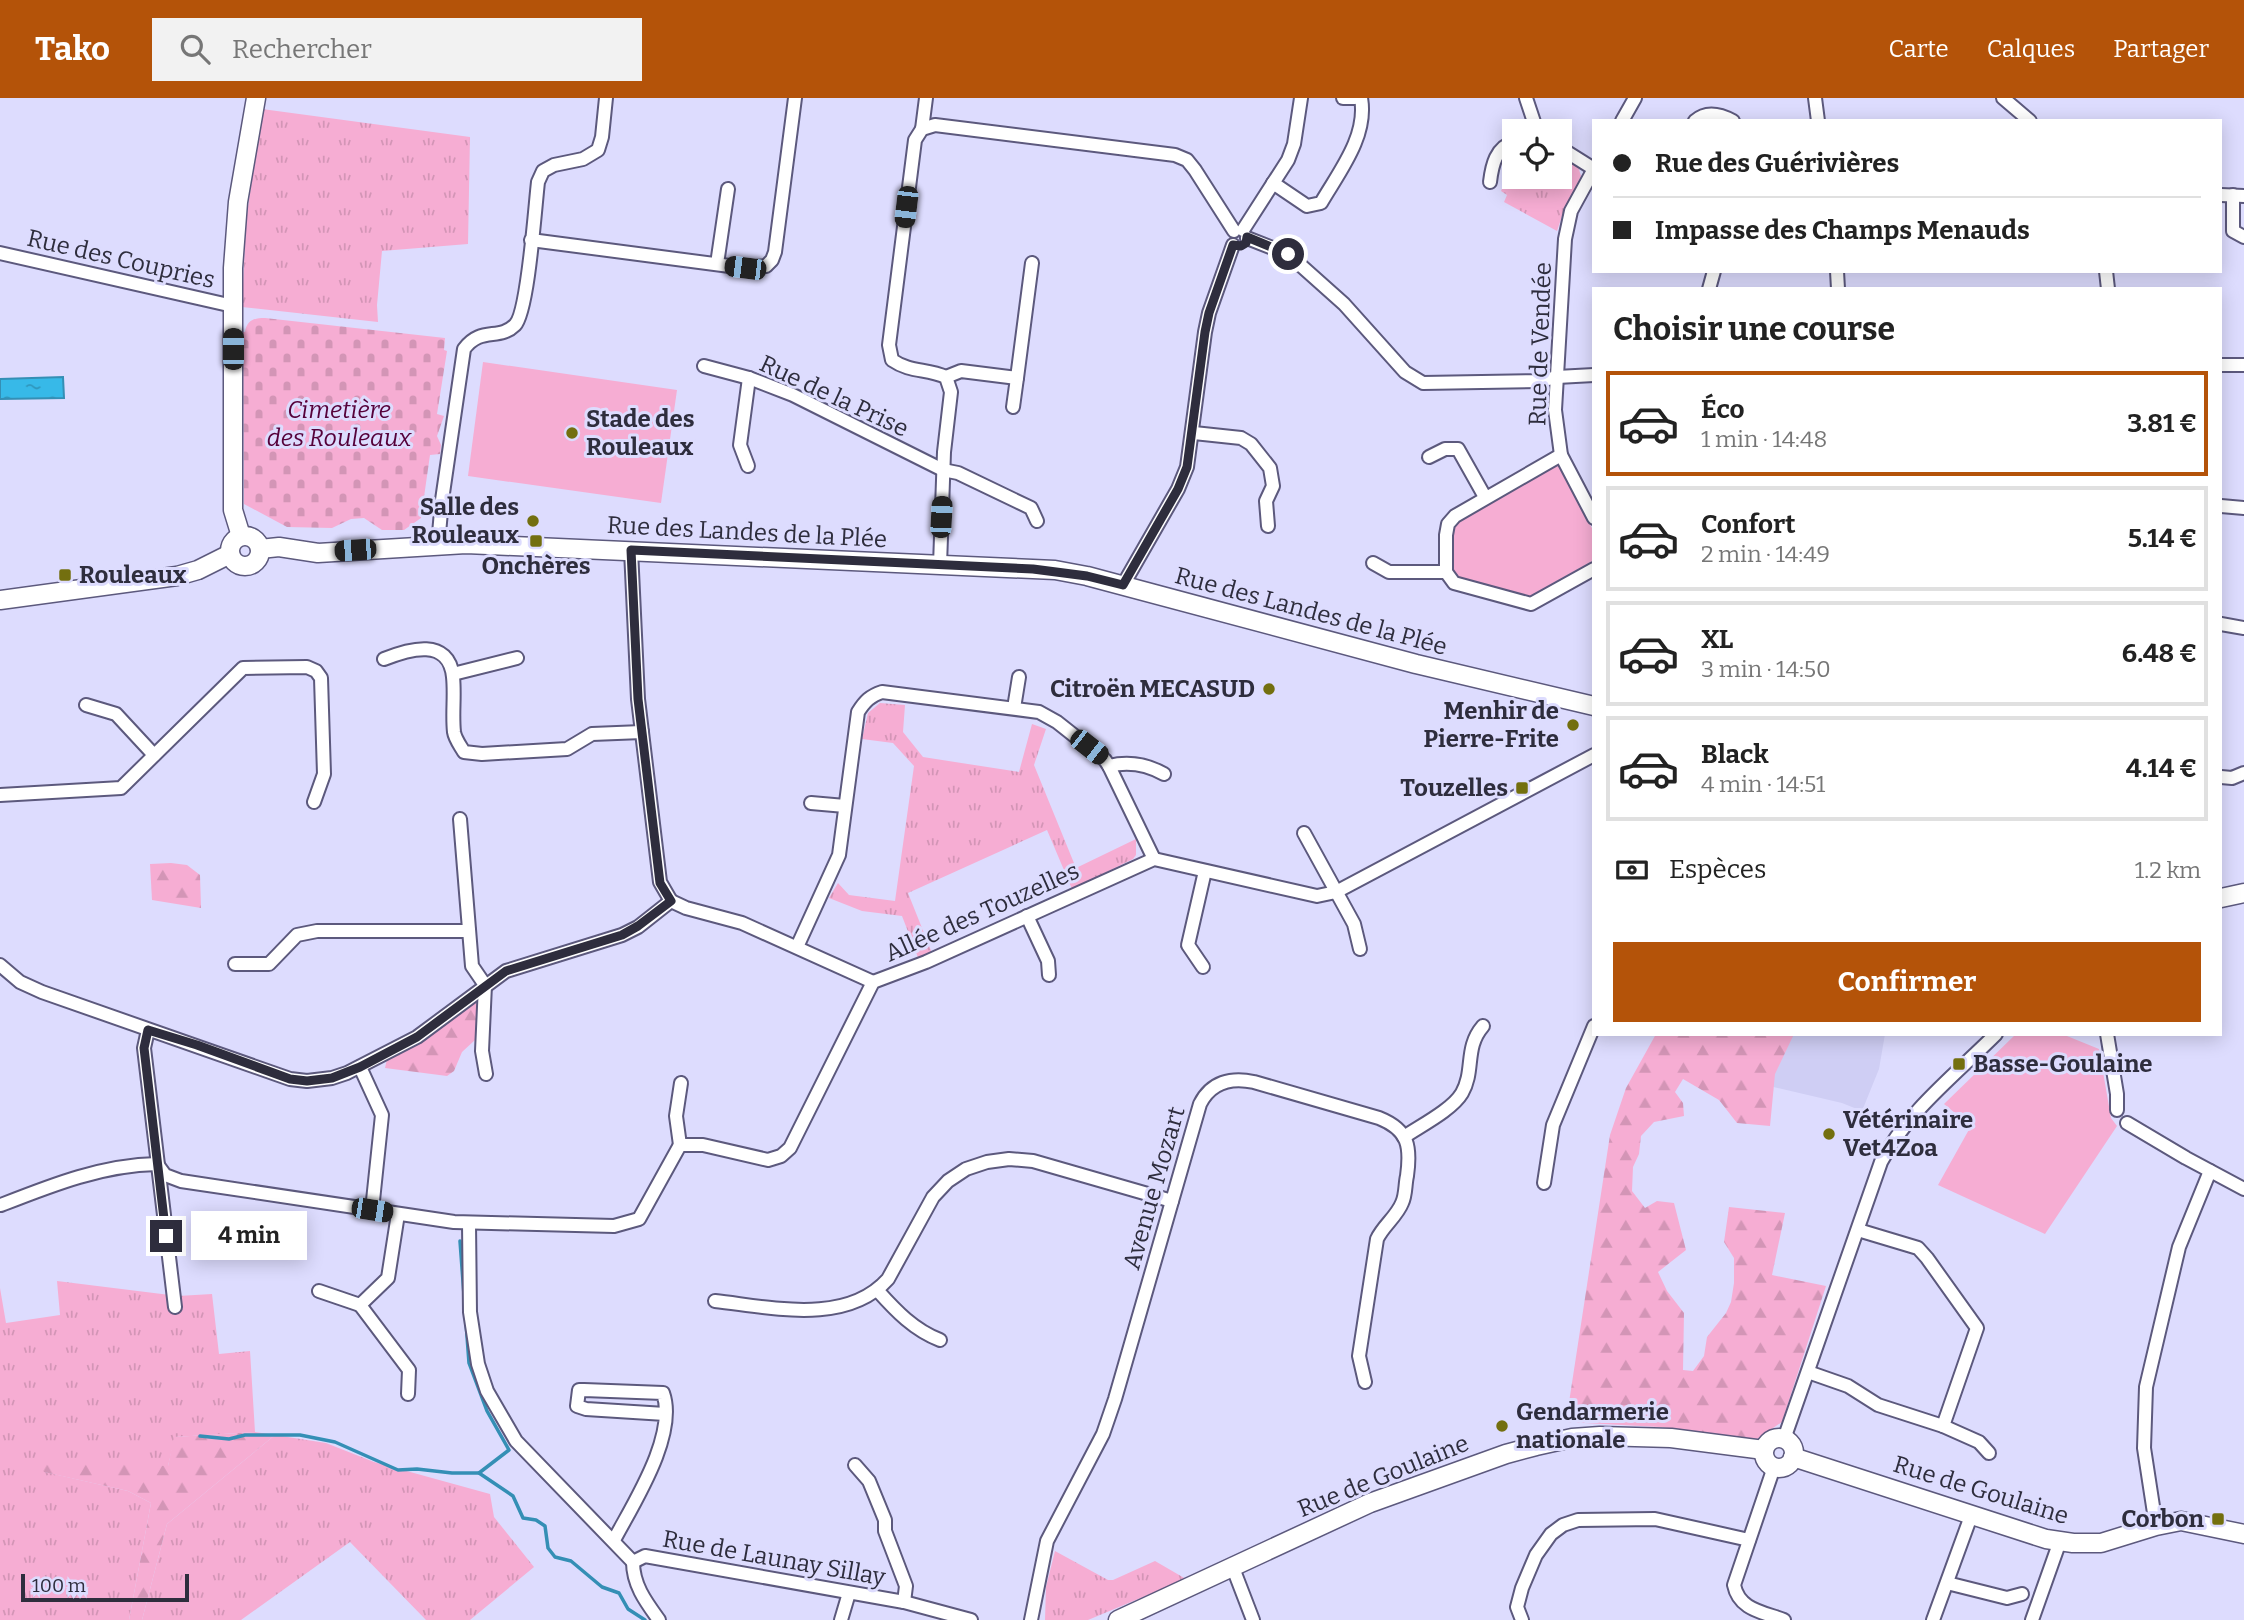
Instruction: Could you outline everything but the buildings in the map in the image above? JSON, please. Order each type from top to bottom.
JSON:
[{"type":"street","points":[[241,536],[233,510],[233,306],[238,202],[256,98]]},
{"type":"street","points":[[438,545],[464,349],[477,336],[508,331],[518,323],[524,300],[538,183],[543,171],[554,165],[583,159],[598,150],[606,98]]},
{"type":"street","points":[[531,240],[717,264],[758,268],[766,266],[772,260],[795,98]]},
{"type":"street","points":[[926,98],[922,129],[915,140],[889,345],[892,360],[905,369],[934,371],[946,377],[951,391],[943,470],[940,565]]},
{"type":"street","points":[[1241,233],[1287,160],[1294,144],[1301,98]]},
{"type":"street","points":[[1343,98],[1355,98]]},
{"type":"street","points":[[1273,183],[1307,206],[1321,203],[1358,139],[1362,98]]},
{"type":"street","points":[[1526,98],[1533,119]]},
{"type":"street","points":[[1623,119],[1635,98]]},
{"type":"street","points":[[1815,98],[1818,119]]},
{"type":"street","points":[[2003,98],[2028,119]]},
{"type":"street","points":[[1698,119],[1712,114],[1727,119]]},
{"type":"street","points":[[922,129],[935,125],[1175,155],[1187,160],[1241,233],[1244,245],[1233,245],[1209,313],[1194,433],[1187,467],[1178,489],[1123,585]]},
{"type":"street","points":[[1490,182],[1493,163],[1502,148]]},
{"type":"street","points":[[1572,155],[1592,168]]},
{"type":"street","name":"Rue de Vendée","points":[[1592,173],[1571,211],[1565,239],[1555,410],[1561,455],[1592,514]]},
{"type":"street","points":[[717,264],[728,189]]},
{"type":"street","points":[[2233,195],[2233,231],[2244,237]]},
{"type":"street","points":[[1241,233],[1288,254],[1345,304],[1405,372],[1423,383],[1540,381],[1592,375]]},
{"type":"street","name":"Rue des Coupries","points":[[0,253],[233,306]]},
{"type":"street","points":[[1013,407],[1032,263]]},
{"type":"street","points":[[2222,365],[2244,365]]},
{"type":"street","name":"Rue de la Prise","points":[[704,366],[749,378],[793,395],[943,470],[958,473],[1031,508],[1037,521]]},
{"type":"street","points":[[946,377],[961,371],[1017,378]]},
{"type":"street","points":[[748,466],[740,445],[749,378]]},
{"type":"street","points":[[1194,433],[1241,438],[1251,444],[1270,468],[1273,486],[1266,501],[1268,526]]},
{"type":"street","points":[[1429,457],[1445,449],[1458,449],[1485,497]]},
{"type":"street","points":[[1561,455],[1455,516],[1448,524],[1447,572],[1454,583],[1531,604],[1592,570]]},
{"type":"street","points":[[2222,506],[2244,508]]},
{"type":"street","points":[[241,536],[251,537],[260,549],[258,559],[250,565],[240,565],[230,554],[232,543],[241,536]]},
{"type":"street","name":"Rue des Landes de la Plée","points":[[260,549],[279,547],[318,553],[438,545],[631,550],[1055,570],[1123,585],[1456,675],[1592,706]]},
{"type":"street","points":[[631,550],[638,699],[660,883],[671,901],[686,908],[743,923],[873,982]]},
{"type":"street","points":[[0,600],[189,574],[230,554]]},
{"type":"street","points":[[1373,563],[1389,572],[1447,572]]},
{"type":"street","points":[[2222,624],[2244,628]]},
{"type":"street","points":[[384,659],[407,649],[432,649],[445,657],[453,674],[454,735],[464,751],[482,754],[567,749],[592,734],[642,732]]},
{"type":"street","points":[[453,674],[517,658]]},
{"type":"street","points":[[0,795],[121,788],[243,668],[307,667],[316,671],[321,678],[324,774],[314,802]]},
{"type":"street","points":[[1014,708],[1019,677]]},
{"type":"street","points":[[797,947],[839,855],[858,712],[872,695],[882,692],[1039,712],[1057,722],[1105,760],[1154,859],[1317,897],[1336,892],[1592,756]]},
{"type":"street","points":[[86,705],[116,714],[154,755]]},
{"type":"street","points":[[1109,766],[1123,763],[1150,767],[1164,775]]},
{"type":"street","points":[[2222,777],[2232,778],[2244,773]]},
{"type":"street","points":[[811,803],[845,807]]},
{"type":"street","points":[[460,818],[472,966],[485,985],[482,1051],[486,1074]]},
{"type":"street","points":[[1304,833],[1354,924],[1360,949]]},
{"type":"street","name":"Allée des Touzelles","points":[[681,1145],[703,1145],[768,1160],[781,1156],[790,1147],[873,982],[926,962],[1154,859]]},
{"type":"street","points":[[1203,967],[1188,945],[1205,871]]},
{"type":"street","points":[[2222,898],[2244,893]]},
{"type":"street","points":[[0,965],[20,982],[41,992],[290,1079],[307,1081],[332,1078],[360,1067],[417,1037],[506,971],[622,935],[671,901]]},
{"type":"street","points":[[1027,916],[1048,961],[1049,975]]},
{"type":"street","points":[[235,964],[269,964],[297,935],[317,931],[469,931]]},
{"type":"street","points":[[1365,1382],[1359,1356],[1377,1239],[1382,1228],[1403,1202],[1409,1161],[1409,1149],[1404,1137],[1461,1096],[1468,1076],[1474,1037],[1483,1026]]},
{"type":"street","points":[[148,1030],[144,1048],[175,1307]]},
{"type":"street","points":[[1544,1183],[1553,1125],[1592,1031]]},
{"type":"street","points":[[1784,1439],[1881,1162],[1895,1136],[1994,1036]]},
{"type":"street","points":[[2107,1036],[2117,1110]]},
{"type":"street","points":[[360,1067],[382,1115],[372,1210]]},
{"type":"street","name":"Avenue Mozart","points":[[1031,1620],[1047,1541],[1103,1434],[1200,1104],[1210,1090],[1222,1082],[1254,1082],[1379,1118],[1398,1128],[1404,1137]]},
{"type":"street","points":[[157,1164],[165,1175],[181,1181],[454,1222],[614,1226],[639,1219],[681,1145],[676,1116],[681,1083]]},
{"type":"street","points":[[2127,1123],[2244,1189]]},
{"type":"street","points":[[715,1301],[822,1310],[878,1291],[888,1279],[933,1197],[948,1181],[966,1169],[986,1161],[1033,1161],[1171,1201]]},
{"type":"street","points":[[1,1205],[70,1178],[121,1166],[157,1164]]},
{"type":"street","points":[[2156,1526],[2144,1448],[2146,1387],[2179,1247],[2210,1171]]},
{"type":"street","points":[[360,1304],[388,1278],[398,1214]]},
{"type":"street","points":[[469,1224],[470,1312],[478,1364],[487,1391],[516,1441],[633,1562]]},
{"type":"street","points":[[1858,1230],[1918,1248],[1978,1328],[1943,1426]]},
{"type":"street","points":[[319,1291],[360,1304],[409,1370],[408,1394]]},
{"type":"street","points":[[878,1291],[923,1334],[940,1340]]},
{"type":"street","points":[[1808,1372],[1848,1386],[1878,1405],[1943,1426],[1979,1442],[1989,1453]]},
{"type":"street","points":[[614,1540],[652,1467],[661,1442],[665,1414],[663,1393],[579,1390],[577,1406],[586,1409],[665,1414]]},
{"type":"street","name":"Rue de Goulaine","points":[[1118,1620],[1370,1503],[1506,1454],[1572,1438],[1636,1437],[1671,1438],[1764,1450]]},
{"type":"street","points":[[1784,1439],[1793,1448],[1793,1457],[1783,1468],[1774,1467],[1767,1462],[1764,1450],[1770,1441],[1784,1439]]},
{"type":"street","name":"Rue de Goulaine","points":[[1793,1457],[2046,1539],[2101,1543],[2156,1526],[2189,1522],[2244,1534]]},
{"type":"street","points":[[855,1465],[869,1481],[885,1520],[885,1531],[906,1586],[904,1602]]},
{"type":"street","points":[[1774,1467],[1734,1585],[1736,1597],[1750,1608],[1784,1620]]},
{"type":"street","points":[[1933,1620],[1971,1516]]},
{"type":"street","points":[[1522,1620],[1517,1607],[1536,1555],[1551,1534],[1563,1525],[1578,1520],[1655,1519],[1749,1540]]},
{"type":"street","points":[[2032,1620],[2060,1541]]},
{"type":"street","name":"Rue de Launay Sillay","points":[[659,1620],[635,1581],[633,1562],[645,1556],[904,1602],[971,1620]]},
{"type":"street","points":[[1233,1568],[1253,1620]]},
{"type":"street","points":[[1947,1583],[2007,1598],[2022,1594]]},
{"type":"street","points":[[841,1620],[849,1593]]},
{"type":"shaded area","points":[[1756,1036],[1885,1036],[1879,1069],[1862,1111],[1842,1103],[1769,1086]]},
{"type":"green space","points":[[262,109],[470,137],[468,244],[382,251],[378,322],[242,307],[246,221]]},
{"type":"green space","points":[[1572,162],[1577,163],[1581,176],[1557,231],[1504,202],[1507,195],[1501,191],[1502,189],[1572,189]]},
{"type":"green space","name":"Cimetière des Rouleaux","points":[[265,318],[445,338],[444,350],[447,351],[437,414],[444,416],[437,436],[441,445],[440,454],[430,455],[421,518],[404,530],[382,530],[364,518],[351,519],[332,528],[287,527],[244,504],[243,332],[252,320]]},
{"type":"green space","name":"Stade des Rouleaux","points":[[483,362],[677,390],[661,503],[468,476]]},
{"type":"green space","points":[[1558,465],[1592,528],[1592,561],[1528,597],[1457,579],[1452,568],[1450,525]]},
{"type":"green space","points":[[880,703],[905,705],[903,732],[923,757],[1019,772],[1032,724],[1046,729],[1034,765],[1076,868],[1136,839],[1136,855],[1133,859],[1072,889],[1047,830],[908,893],[932,953],[919,960],[902,916],[862,911],[829,898],[838,883],[849,895],[895,901],[914,766],[893,743],[862,739],[868,713]]},
{"type":"green space","points":[[150,864],[187,865],[200,875],[201,908],[152,900]]},
{"type":"green space","points":[[473,1000],[478,1005],[475,1040],[462,1052],[454,1071],[447,1076],[385,1068],[388,1055]]},
{"type":"green space","points":[[1655,1036],[1793,1036],[1775,1074],[1770,1126],[1737,1123],[1719,1100],[1683,1079],[1675,1092],[1683,1103],[1684,1116],[1654,1122],[1641,1136],[1639,1154],[1633,1167],[1632,1191],[1645,1208],[1657,1201],[1674,1203],[1686,1250],[1658,1272],[1667,1291],[1684,1313],[1683,1370],[1693,1371],[1704,1356],[1707,1337],[1731,1302],[1734,1258],[1724,1242],[1729,1207],[1785,1213],[1772,1275],[1826,1286],[1782,1422],[1757,1439],[1659,1427],[1566,1422],[1610,1135],[1626,1088]]},
{"type":"green space","points":[[2014,1036],[2067,1036],[2099,1049],[2111,1118],[2117,1126],[2045,1234],[1938,1185],[1971,1126],[1944,1104]]},
{"type":"green space","points":[[57,1281],[178,1296],[212,1294],[219,1354],[250,1351],[255,1432],[175,1437],[168,1466],[45,1472],[128,1491],[151,1503],[129,1620],[0,1620],[0,1288],[6,1323],[60,1315]]},
{"type":"green space","points":[[255,1432],[275,1435],[167,1524],[142,1620],[129,1620],[151,1503],[128,1491],[44,1472],[35,1460],[168,1466],[174,1437]]},
{"type":"green space","points":[[275,1435],[326,1443],[374,1462],[490,1494],[494,1517],[534,1567],[470,1620],[426,1620],[350,1542],[241,1620],[142,1620],[167,1524]]},
{"type":"green space","points":[[1055,1551],[1108,1580],[1155,1561],[1186,1579],[1088,1620],[1045,1620],[1046,1587]]},
{"type":"water","points":[[63,377],[64,398],[0,399],[0,379]]},
{"type":"waterway","points":[[460,1241],[469,1363],[487,1411],[509,1450],[479,1473],[513,1496],[523,1518],[536,1520],[545,1526],[548,1548],[555,1557],[571,1561],[602,1587],[619,1593],[628,1609],[645,1620]]},
{"type":"waterway","points":[[200,1436],[229,1439],[245,1435],[300,1435],[335,1442],[398,1470],[479,1473]]},
{"type":"place","name":"Stade des Rouleaux","points":[[572,433]]},
{"type":"place","name":"Salle des Rouleaux","points":[[533,521]]},
{"type":"place","name":"Onchères","points":[[536,541]]},
{"type":"place","name":"Rouleaux","points":[[65,575]]},
{"type":"place","name":"Citroën MECASUD","points":[[1269,689]]},
{"type":"place","name":"Menhir de Pierre-Frite","points":[[1573,725]]},
{"type":"place","name":"Touzelles","points":[[1522,788]]},
{"type":"place","name":"Basse-Goulaine","points":[[1959,1064]]},
{"type":"place","name":"Vétérinaire Vet4Zoa","points":[[1829,1134]]},
{"type":"place","name":"Gendarmerie nationale","points":[[1502,1426]]},
{"type":"place","name":"Corbon","points":[[2218,1519]]},
{"type":"route","points":[[166,1236],[144,1048],[148,1030],[290,1079],[307,1081],[332,1078],[360,1067],[417,1037],[506,971],[622,935],[671,901],[660,883],[638,699],[631,550],[1055,570],[1123,585],[1178,489],[1187,467],[1194,433],[1205,332],[1233,245],[1241,246],[1246,243],[1247,237],[1288,254]]}]
